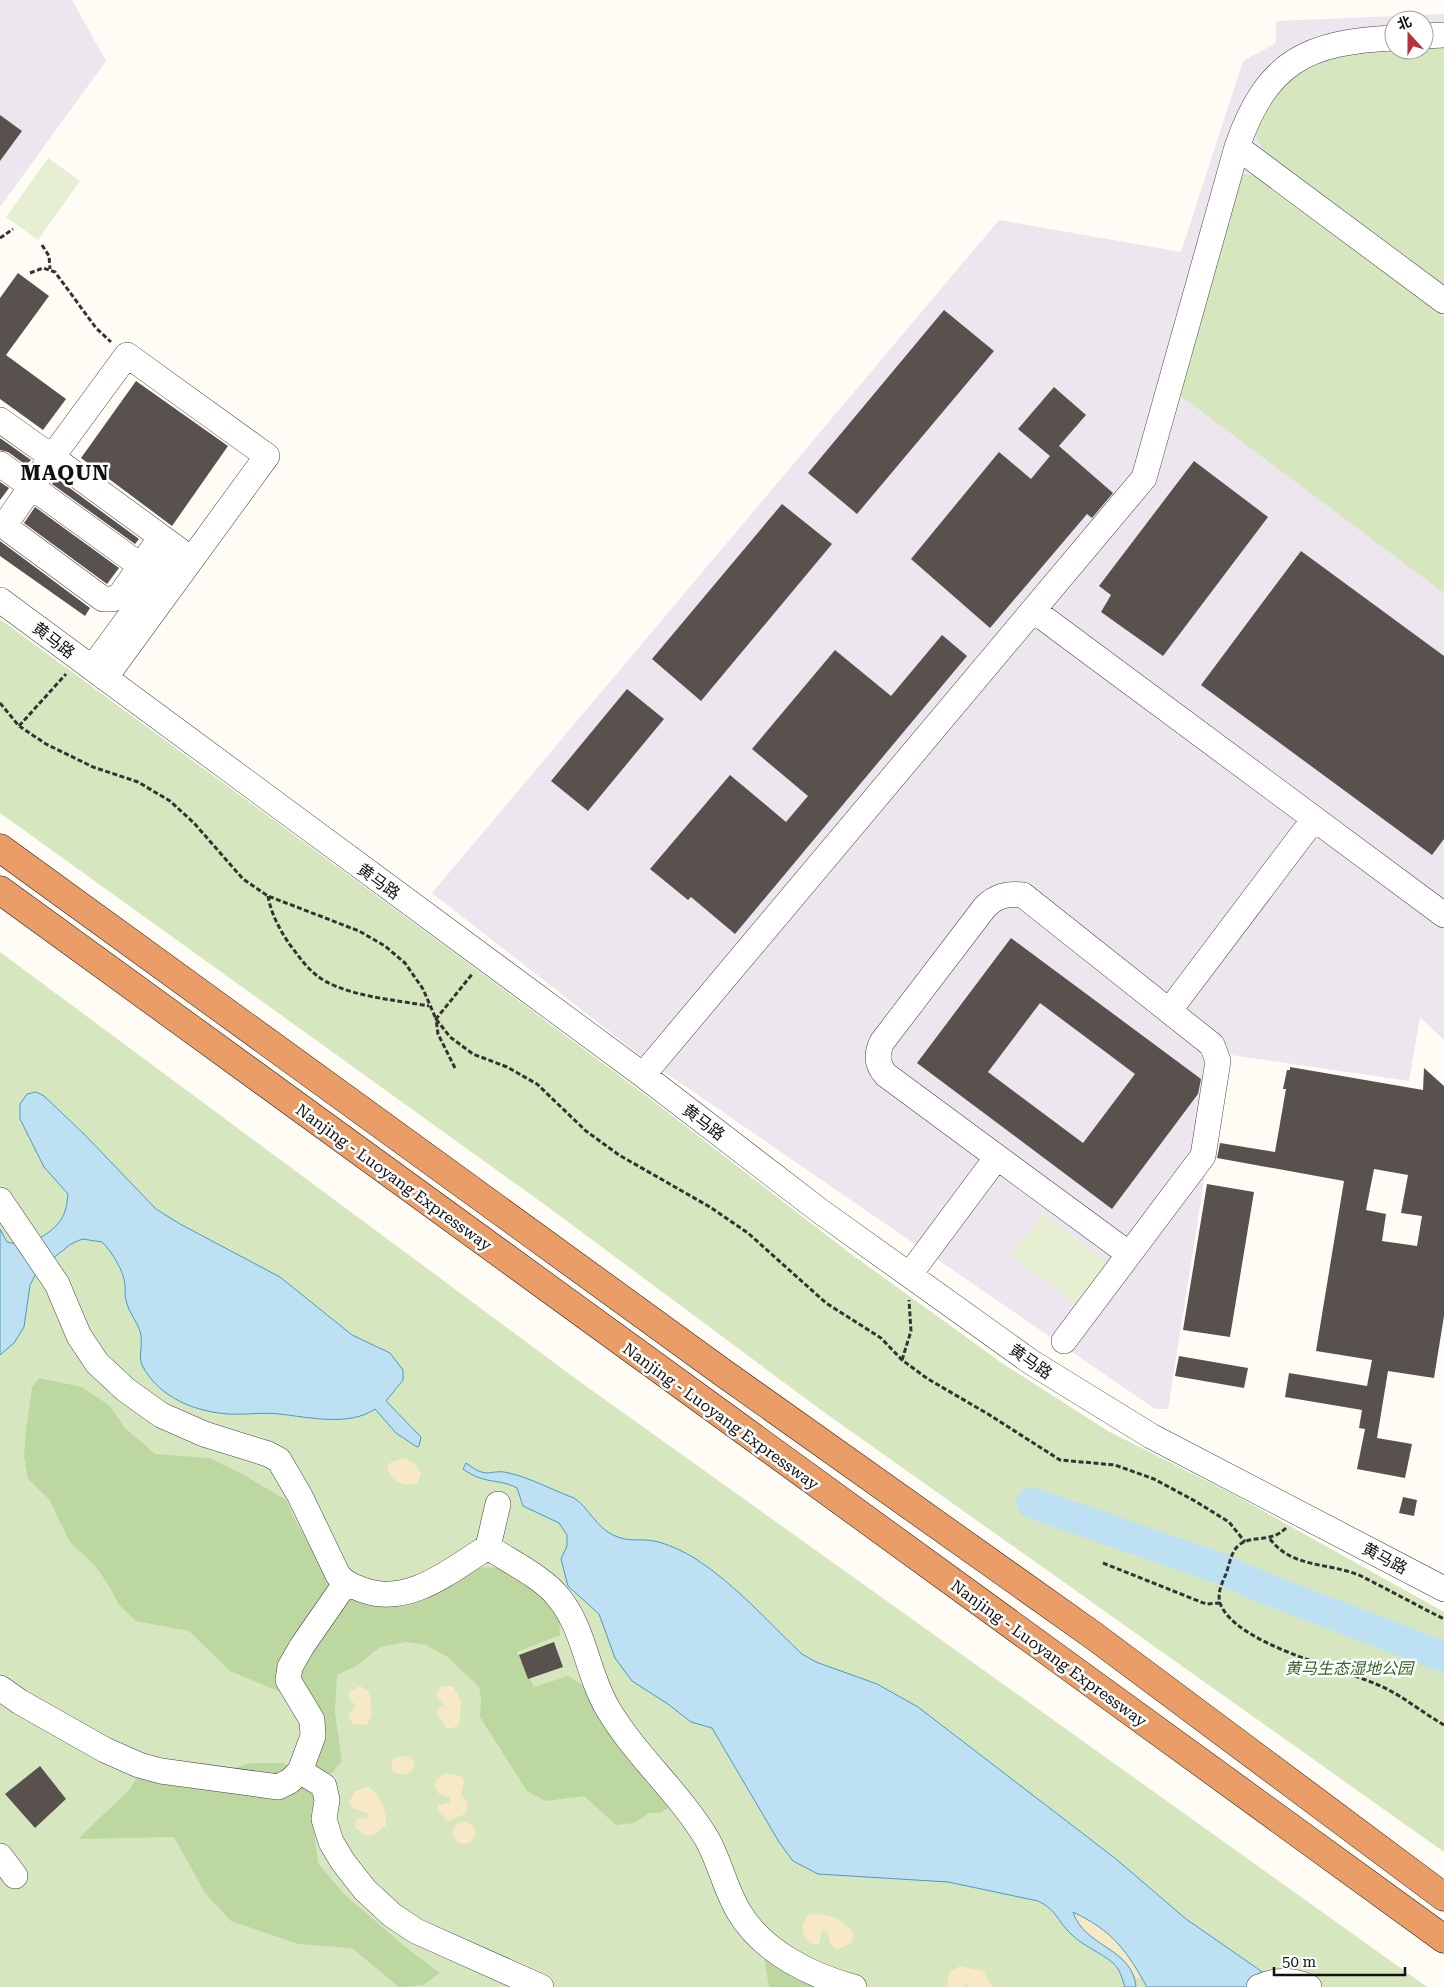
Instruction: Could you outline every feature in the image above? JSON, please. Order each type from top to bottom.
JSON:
[{"type":"highway","points":[[0,848],[714,1366],[1094,1636],[1444,1896]]},
{"type":"highway","name":"Nanjing - Luoyang Expressway","points":[[0,890],[1444,1939]]},
{"type":"street","points":[[643,1075],[1144,478],[1237,147],[1260,96],[1279,72],[1291,63],[1319,48],[1334,44],[1384,39]]},
{"type":"street","points":[[1237,147],[1444,301]]},
{"type":"street","points":[[89,672],[267,456],[127,355],[2,524],[103,599],[117,598],[141,566],[170,544]]},
{"type":"street","points":[[0,420],[170,544]]},
{"type":"street","points":[[89,672],[170,544],[254,447]]},
{"type":"street","points":[[0,464],[141,566]]},
{"type":"street","name":"黄马路","points":[[0,600],[89,672],[643,1075],[820,1211],[1031,1362],[1081,1395],[1151,1436],[1444,1589]]},
{"type":"street","points":[[1033,610],[1314,819],[1440,905]]},
{"type":"street","points":[[1169,1010],[1314,819]]},
{"type":"street","points":[[1064,1341],[1203,1156],[1218,1061],[1215,1049],[1169,1010],[1023,895],[1002,895],[990,902],[882,1042],[877,1055],[881,1070],[1129,1254]]},
{"type":"street","points":[[914,1277],[997,1157]]},
{"type":"street","points":[[0,1200],[57,1284],[79,1336],[97,1363],[126,1390],[161,1415],[204,1434],[268,1454],[279,1460],[296,1488],[338,1575],[346,1584],[368,1592],[391,1596],[414,1591],[488,1547],[498,1504]]},
{"type":"street","points":[[488,1547],[558,1596],[566,1608],[565,1640],[576,1669],[583,1679],[598,1688],[614,1718],[707,1839],[732,1897],[748,1924],[766,1942],[795,1963],[816,1975],[854,1987]]},
{"type":"street","points":[[0,1688],[20,1702],[105,1750],[139,1765],[160,1771],[278,1787],[290,1781],[300,1771],[313,1736],[312,1720],[288,1680],[290,1667],[302,1646],[346,1584]]},
{"type":"street","points":[[300,1771],[324,1786],[327,1800],[324,1819],[331,1842],[343,1862],[365,1890],[392,1915],[416,1931],[541,1987]]},
{"type":"street","points":[[0,1856],[15,1876]]},
{"type":"street","points":[[1259,1987],[1274,1981],[1290,1982],[1309,1987]]},
{"type":"path","points":[[0,238],[13,229]]},
{"type":"path","points":[[42,245],[50,256],[50,269]]},
{"type":"path","points":[[30,273],[36,270],[50,269],[60,276],[96,328],[127,355]]},
{"type":"path","points":[[19,726],[89,672]]},
{"type":"path","points":[[0,703],[19,726],[46,744],[85,764],[138,782],[170,801],[194,823],[243,879],[268,896],[359,931],[386,946],[405,963],[423,989],[436,1019],[450,1038],[473,1054],[507,1067],[537,1084],[586,1131],[619,1155],[710,1207],[748,1233],[826,1303],[881,1338],[902,1360],[928,1379],[988,1414],[1060,1460],[1115,1465],[1154,1479],[1229,1522],[1245,1542]]},
{"type":"path","points":[[268,896],[270,908],[283,934],[316,975],[330,984],[352,991],[430,1006]]},
{"type":"path","points":[[455,1068],[438,1034],[436,1019],[484,958]]},
{"type":"path","points":[[902,1360],[912,1331],[909,1303],[914,1277]]},
{"type":"path","points":[[1298,1512],[1290,1526],[1279,1535],[1270,1539],[1245,1542],[1237,1547],[1219,1592],[1220,1603],[1230,1618],[1286,1653],[1396,1692],[1444,1725]]},
{"type":"path","points":[[1270,1539],[1278,1550],[1291,1558],[1360,1576],[1444,1619]]},
{"type":"path","points":[[1104,1563],[1206,1604],[1220,1603]]},
{"type":"shaded area","points":[[0,0],[72,0],[106,61],[0,207]]},
{"type":"shaded area","points":[[1434,14],[1444,14],[1444,1040],[1420,1017],[1409,1081],[1224,1054],[1168,1409],[1155,1409],[637,1053],[432,893],[999,220],[1181,252],[1243,61],[1276,43],[1276,21],[1384,16],[1384,60],[1434,60]]},
{"type":"green space","points":[[1444,41],[1444,285],[1263,150],[1254,133],[1273,93],[1283,83],[1331,54],[1384,52],[1384,60],[1434,60],[1434,42]]},
{"type":"green space","points":[[48,158],[80,181],[38,240],[6,217]]},
{"type":"green space","points":[[1242,174],[1254,175],[1444,317],[1444,593],[1181,396],[1179,392]]},
{"type":"green space","name":"黄马生态湿地公园","points":[[0,619],[441,943],[644,1094],[847,1251],[1002,1363],[1108,1431],[1231,1493],[1444,1612],[1444,1852],[821,1410],[548,1207],[0,813]]},
{"type":"green space","points":[[0,952],[583,1384],[1427,1987],[0,1987]]},
{"type":"green space","points":[[1043,1214],[1107,1262],[1075,1304],[1011,1255]]},
{"type":"green space","points":[[39,1378],[82,1387],[110,1406],[125,1428],[155,1454],[209,1458],[244,1475],[286,1500],[315,1554],[347,1591],[463,1569],[506,1569],[526,1576],[559,1611],[560,1635],[517,1652],[534,1687],[568,1676],[590,1690],[671,1799],[668,1808],[660,1813],[649,1813],[634,1823],[616,1825],[584,1796],[546,1801],[527,1791],[480,1717],[481,1698],[479,1687],[448,1657],[426,1645],[406,1642],[380,1647],[356,1666],[337,1675],[335,1714],[342,1761],[332,1773],[324,1774],[310,1769],[309,1704],[230,1671],[189,1631],[136,1621],[119,1605],[96,1567],[70,1542],[49,1499],[28,1479],[24,1456],[26,1431],[32,1387]]},
{"type":"green space","points":[[251,1763],[284,1763],[314,1791],[313,1824],[318,1863],[343,1893],[404,1946],[440,1973],[423,1985],[399,1987],[352,1948],[298,1944],[231,1921],[205,1893],[174,1837],[78,1839],[130,1789],[140,1772],[207,1783],[234,1768]]},
{"type":"green space","points":[[764,1957],[831,1987],[769,1987]]},
{"type":"sand","points":[[405,1458],[416,1465],[421,1474],[417,1484],[403,1484],[395,1480],[389,1473],[387,1468],[391,1462]]},
{"type":"sand","points":[[360,1686],[368,1691],[371,1704],[371,1713],[366,1725],[353,1724],[348,1714],[357,1706],[348,1698],[349,1692]]},
{"type":"sand","points":[[453,1686],[461,1702],[459,1724],[453,1728],[447,1728],[436,1712],[441,1706],[447,1708],[435,1695],[441,1687]]},
{"type":"sand","points":[[398,1756],[411,1757],[415,1765],[411,1771],[403,1774],[393,1772],[391,1768],[393,1759]]},
{"type":"sand","points":[[446,1773],[461,1776],[464,1781],[461,1795],[467,1801],[468,1806],[465,1814],[448,1821],[439,1812],[438,1806],[449,1803],[451,1798],[438,1793],[435,1787],[436,1780]]},
{"type":"sand","points":[[368,1787],[379,1798],[386,1820],[386,1825],[372,1836],[365,1835],[355,1827],[357,1819],[367,1818],[368,1813],[352,1808],[349,1803],[354,1792]]},
{"type":"sand","points":[[464,1822],[472,1825],[475,1833],[472,1841],[464,1844],[456,1841],[453,1833],[456,1825]]},
{"type":"sand","points":[[1080,1846],[1142,1978],[1136,1978],[1121,1956],[1088,1936],[1073,1914],[1068,1896]]},
{"type":"sand","points":[[811,1914],[829,1916],[840,1920],[853,1933],[852,1942],[836,1949],[831,1945],[828,1934],[822,1930],[819,1944],[811,1944],[805,1937],[802,1929],[804,1921]]},
{"type":"sand","points":[[960,1966],[983,1971],[993,1987],[969,1987],[966,1984],[963,1987],[947,1987],[949,1973]]},
{"type":"water","points":[[36,1092],[44,1096],[83,1133],[156,1209],[180,1224],[280,1277],[352,1335],[390,1353],[403,1370],[403,1380],[386,1401],[421,1437],[419,1446],[417,1447],[396,1433],[375,1409],[365,1415],[341,1419],[273,1413],[229,1414],[204,1410],[169,1395],[150,1378],[141,1363],[140,1331],[127,1304],[124,1280],[120,1268],[102,1242],[82,1239],[71,1244],[38,1270],[30,1285],[24,1327],[14,1343],[0,1355],[0,1229],[7,1242],[29,1242],[43,1236],[62,1218],[68,1194],[44,1167],[20,1119],[20,1104],[27,1094]]},
{"type":"water","points":[[466,1463],[485,1473],[502,1472],[517,1475],[574,1498],[607,1532],[613,1535],[629,1540],[659,1542],[696,1559],[725,1580],[802,1654],[816,1662],[877,1684],[918,1707],[1116,1859],[1186,1919],[1284,1987],[1147,1987],[1132,1962],[1117,1943],[1087,1919],[1073,1912],[1079,1924],[1087,1933],[1118,1955],[1133,1974],[1136,1987],[1125,1987],[1119,1971],[1113,1963],[1076,1938],[1066,1929],[1054,1912],[1038,1901],[948,1882],[818,1874],[793,1861],[779,1842],[712,1728],[691,1722],[668,1704],[632,1681],[615,1658],[599,1614],[568,1586],[561,1559],[567,1546],[567,1535],[559,1523],[523,1506],[517,1488],[478,1477],[463,1469]]},
{"type":"building","points":[[0,115],[22,131],[0,161]]},
{"type":"building","points":[[18,273],[49,296],[6,355],[66,399],[43,430],[0,399],[0,298]]},
{"type":"building","points":[[944,310],[994,351],[857,514],[808,473]]},
{"type":"building","points":[[136,381],[228,446],[172,526],[81,458]]},
{"type":"building","points":[[1054,387],[1086,415],[1059,446],[1113,493],[1092,518],[1087,514],[990,628],[911,559],[999,452],[1031,479],[1050,456],[1018,429]]},
{"type":"building","points":[[0,438],[31,460],[26,465],[8,452],[0,450]]},
{"type":"building","points":[[1194,461],[1268,517],[1163,656],[1101,612],[1111,595],[1099,586]]},
{"type":"building","points":[[56,478],[139,539],[135,544],[52,484]]},
{"type":"building","points":[[0,482],[9,488],[0,500]]},
{"type":"building","points":[[782,504],[832,544],[701,701],[652,659]]},
{"type":"building","points":[[35,507],[119,568],[107,584],[24,523]]},
{"type":"building","points":[[0,541],[90,608],[85,616],[0,556]]},
{"type":"building","points":[[1301,551],[1444,656],[1444,839],[1432,855],[1201,685]]},
{"type":"building","points":[[942,635],[967,656],[735,934],[691,897],[688,900],[650,869],[730,775],[786,822],[808,796],[752,749],[835,650],[891,696]]},
{"type":"building","points":[[627,689],[664,719],[588,811],[551,781]]},
{"type":"building","points":[[1011,938],[1201,1079],[1198,1094],[1112,1209],[917,1063]],"holes":[[[1040,1003],[1135,1074],[1083,1143],[988,1072]]]},
{"type":"building","points":[[1290,1067],[1423,1090],[1424,1068],[1444,1086],[1444,1316],[1434,1378],[1388,1371],[1377,1438],[1412,1444],[1405,1478],[1357,1469],[1365,1429],[1359,1428],[1362,1410],[1285,1397],[1289,1373],[1367,1386],[1372,1360],[1316,1351],[1344,1181],[1217,1158],[1220,1143],[1275,1152],[1286,1089],[1283,1089],[1287,1070],[1290,1070]],"holes":[[[1374,1169],[1408,1175],[1401,1213],[1422,1216],[1417,1246],[1382,1241],[1386,1214],[1366,1210]]]},
{"type":"building","points":[[1207,1184],[1254,1192],[1230,1337],[1183,1330]]},
{"type":"building","points":[[1179,1356],[1248,1368],[1244,1388],[1175,1376]]},
{"type":"building","points":[[1403,1497],[1417,1500],[1414,1516],[1399,1513]]},
{"type":"building","points":[[554,1642],[563,1667],[528,1679],[519,1655]]},
{"type":"building","points":[[40,1766],[66,1799],[35,1828],[5,1794]]},
{"type":"waterway","points":[[1032,1503],[1219,1568],[1267,1589],[1444,1657]]},
{"type":"district","name":"MAQUN","points":[[65,473]]}]
